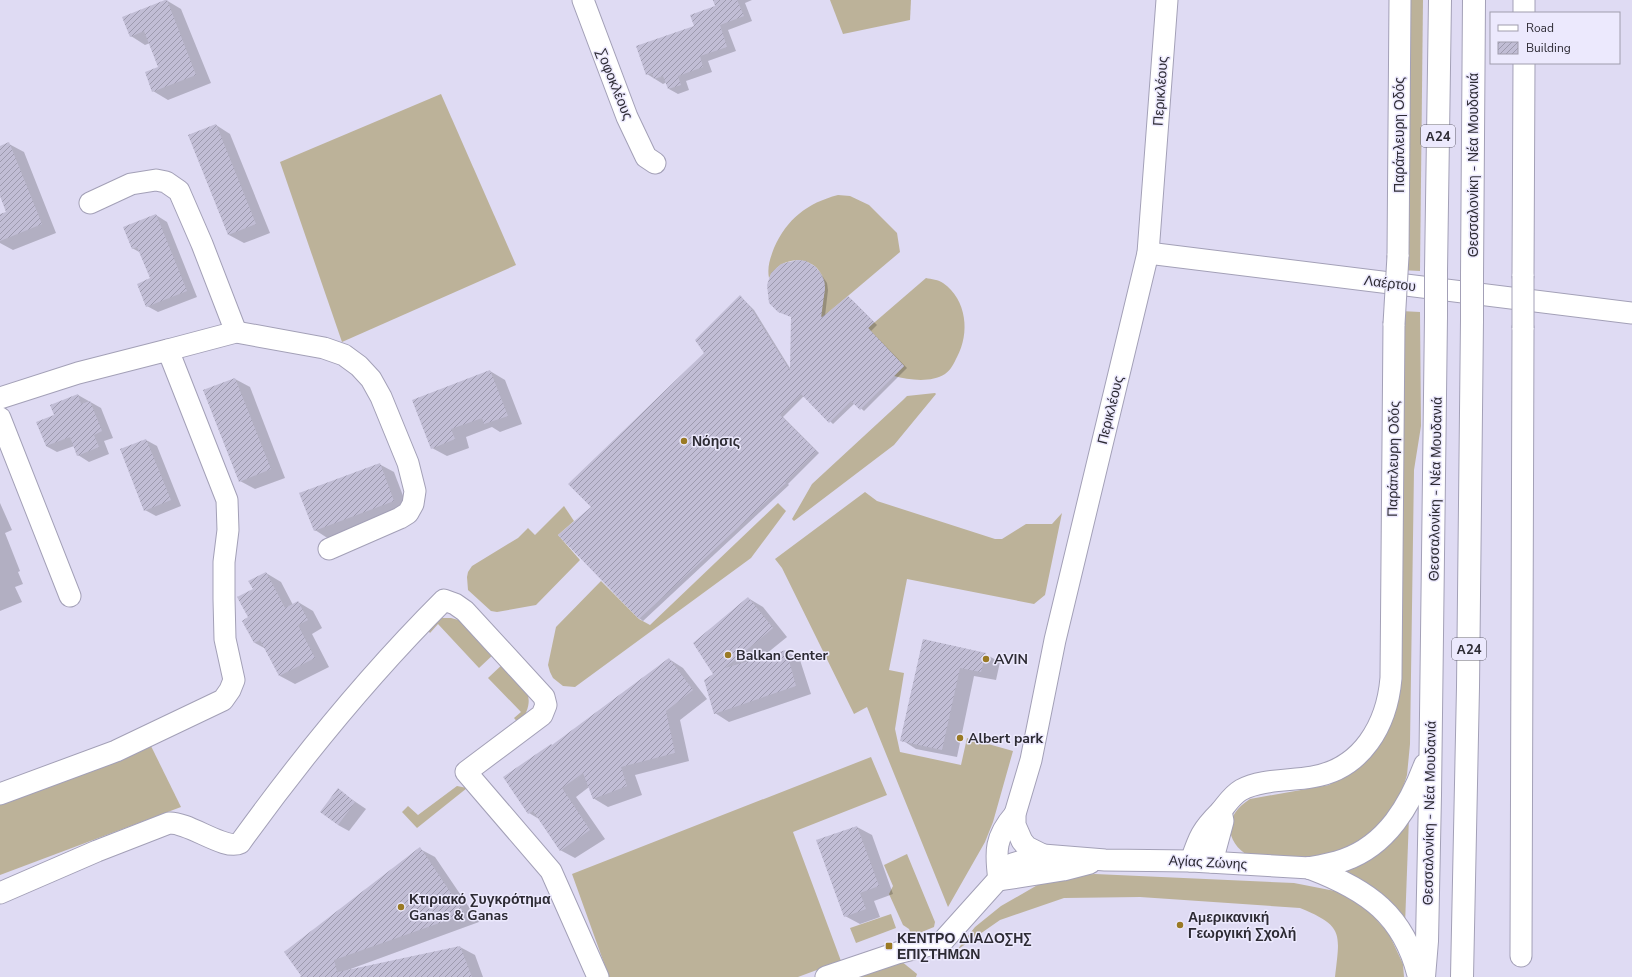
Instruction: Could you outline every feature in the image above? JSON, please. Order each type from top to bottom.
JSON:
[{"type":"highway","name":"Θεσσαλονίκη - Νέα Μουδανιά","points":[[1424,977],[1427,941],[1431,750],[1440,0]]},
{"type":"highway","name":"Θεσσαλονίκη - Νέα Μουδανιά","points":[[1462,977],[1468,694],[1474,0]]},
{"type":"highway","points":[[1474,127],[1481,35],[1482,0]]},
{"type":"highway","points":[[1310,868],[1345,860],[1364,851],[1377,842],[1407,806],[1415,792],[1431,750]]},
{"type":"highway","points":[[1310,868],[1362,892],[1379,905],[1393,920],[1406,939],[1419,977]]},
{"type":"street","name":"Σοφοκλέους","points":[[583,0],[627,117],[646,157],[654,163]]},
{"type":"street","name":"Περικλέους","points":[[999,880],[1031,760],[1055,640],[1148,253],[1167,0]]},
{"type":"street","name":"Παράπλευρη Οδός","points":[[1191,861],[1198,839],[1205,827],[1229,800],[1242,789],[1255,785],[1318,776],[1333,771],[1347,763],[1361,751],[1372,737],[1384,715],[1390,678],[1394,324],[1398,256],[1400,0]]},
{"type":"street","points":[[1524,0],[1524,12]]},
{"type":"street","points":[[1521,956],[1524,64]]},
{"type":"street","points":[[90,203],[131,184],[156,180],[166,182],[179,191],[202,244],[236,332]]},
{"type":"street","name":"Λαέρτου","points":[[1148,253],[1632,313]]},
{"type":"street","points":[[0,398],[78,373],[236,332],[324,348],[344,355],[359,366],[371,379],[381,397],[408,463],[415,491],[413,504],[408,513],[400,518],[328,549]]},
{"type":"street","points":[[0,794],[116,751],[223,700],[234,680],[226,639],[224,599],[224,562],[228,530],[226,500],[168,350]]},
{"type":"street","points":[[0,418],[70,596]]},
{"type":"street","points":[[0,893],[97,851],[169,823],[180,824],[230,845],[240,843],[328,727],[389,656],[444,600],[455,604],[465,611],[544,697],[546,705],[542,714],[466,772],[551,871],[598,977]]},
{"type":"street","points":[[1212,862],[1223,821],[1220,811]]},
{"type":"street","points":[[1015,820],[1019,835],[1027,847],[1042,855]]},
{"type":"street","points":[[1219,838],[1233,853],[1252,864]]},
{"type":"street","points":[[826,977],[897,953],[942,942],[1012,864],[1042,855],[1105,860]]},
{"type":"street","points":[[999,880],[1063,870],[1105,860]]},
{"type":"street","name":"Αγίας Ζώνης","points":[[1105,860],[1191,861],[1310,868]]},
{"type":"shaded area","points":[[830,0],[911,0],[910,20],[843,34]]},
{"type":"shaded area","points":[[1405,0],[1423,0],[1420,271],[1400,270]]},
{"type":"shaded area","points":[[441,94],[516,265],[342,342],[280,162]]},
{"type":"shaded area","points":[[838,195],[850,196],[869,205],[897,233],[900,252],[823,317],[818,316],[825,284],[820,271],[813,265],[806,261],[789,261],[774,270],[769,278],[768,274],[770,259],[774,248],[785,229],[792,221],[808,208],[827,198]]},
{"type":"shaded area","points":[[926,278],[943,283],[957,298],[964,317],[965,328],[961,348],[951,368],[939,377],[920,380],[894,376],[904,366],[868,328]]},
{"type":"shaded area","points":[[1401,311],[1420,312],[1421,426],[1414,470],[1410,744],[1407,775],[1399,800],[1387,823],[1327,860],[1250,857],[1241,851],[1231,836],[1231,820],[1241,805],[1250,799],[1329,785],[1363,764],[1381,740]]},
{"type":"shaded area","points":[[936,394],[894,445],[794,521],[792,519],[812,484],[907,396]]},
{"type":"shaded area","points":[[865,492],[877,501],[995,539],[1002,539],[1026,524],[1052,524],[1062,513],[1045,595],[1034,604],[907,579],[889,670],[904,673],[895,729],[900,752],[961,765],[967,738],[1013,751],[993,822],[985,842],[948,907],[867,707],[854,714],[782,568],[775,559]]},
{"type":"shaded area","points":[[778,503],[786,511],[751,558],[575,687],[563,686],[553,678],[548,665],[556,627],[601,581],[639,619],[650,625]]},
{"type":"shaded area","points":[[564,506],[574,521],[558,535],[580,560],[536,605],[497,612],[491,611],[468,590],[467,577],[472,566],[518,538],[528,528],[535,535]]},
{"type":"shaded area","points":[[442,618],[451,618],[462,621],[496,652],[479,668],[438,624],[430,633],[426,628]]},
{"type":"shaded area","points":[[505,662],[523,684],[529,698],[525,714],[519,724],[514,718],[521,712],[488,678]]},
{"type":"shaded area","points":[[149,742],[181,807],[0,875],[0,799]]},
{"type":"shaded area","points":[[871,757],[887,795],[793,832],[841,961],[798,977],[609,977],[572,874]]},
{"type":"shaded area","points":[[457,786],[467,788],[417,828],[402,812],[408,806],[418,815]]},
{"type":"shaded area","points":[[1409,817],[1405,925],[1333,873]]},
{"type":"shaded area","points":[[907,854],[935,922],[934,927],[912,936],[909,929],[903,925],[889,894],[893,886],[884,865]]},
{"type":"shaded area","points":[[1095,874],[1294,883],[1340,892],[1368,910],[1389,934],[1403,964],[1404,977],[1335,977],[1338,950],[1336,933],[1332,926],[1325,920],[1300,908],[1140,897],[1064,898],[1000,920],[957,950],[975,927],[1001,906],[1041,883],[1070,876]]},
{"type":"shaded area","points":[[891,914],[896,928],[856,943],[850,928]]},
{"type":"shaded area","points":[[901,961],[917,974],[916,977],[854,977]]},
{"type":"building","points":[[167,0],[196,75],[152,92],[145,72],[158,67],[144,31],[130,37],[122,17]]},
{"type":"building","points":[[713,0],[737,0],[744,16],[720,25],[727,47],[700,56],[703,67],[678,76],[681,85],[668,89],[663,76],[654,79],[652,73],[646,75],[636,46],[694,26],[690,15],[715,6]]},
{"type":"building","points":[[216,124],[256,224],[228,235],[188,135]]},
{"type":"building","points":[[9,142],[42,224],[0,241],[0,214],[6,212],[0,196],[0,146]]},
{"type":"building","points":[[156,214],[187,291],[146,307],[137,284],[150,278],[137,247],[132,249],[123,227]]},
{"type":"building","name":"Νόησις","points":[[798,260],[806,261],[816,267],[824,281],[825,288],[821,318],[848,296],[874,322],[868,328],[904,366],[860,410],[851,401],[829,423],[801,394],[780,415],[816,451],[785,482],[786,483],[639,619],[558,535],[591,507],[568,484],[704,353],[695,340],[740,295],[750,307],[790,371],[791,317],[778,312],[769,303],[767,285],[771,273],[781,264]]},
{"type":"building","points":[[490,370],[508,416],[484,424],[482,418],[451,429],[455,439],[431,449],[412,400]]},
{"type":"building","points":[[235,378],[271,469],[239,482],[203,390]]},
{"type":"building","points":[[78,394],[81,404],[90,401],[102,431],[94,435],[99,447],[77,456],[70,437],[46,446],[36,422],[54,415],[50,405]]},
{"type":"building","points":[[146,439],[171,500],[144,511],[120,449]]},
{"type":"building","points":[[380,463],[394,501],[314,531],[299,493]]},
{"type":"building","points":[[266,572],[285,608],[298,601],[308,620],[298,625],[315,658],[279,676],[260,640],[254,643],[242,621],[248,617],[237,597],[253,589],[248,581]]},
{"type":"building","name":"Balkan Center","points":[[748,597],[773,628],[725,668],[786,650],[796,686],[714,714],[704,680],[713,674],[693,643]]},
{"type":"building","points":[[923,639],[986,653],[981,672],[960,668],[942,750],[900,741]]},
{"type":"building","points":[[669,658],[693,690],[666,711],[675,753],[621,767],[627,786],[593,799],[583,773],[562,788],[590,830],[560,851],[533,811],[528,814],[503,777],[551,744],[552,745]]},
{"type":"building","points":[[338,788],[355,802],[338,825],[320,812]]},
{"type":"building","points":[[857,826],[879,886],[860,893],[866,909],[844,917],[816,840]]},
{"type":"building","name":"Κτιριακό Συγκρότημα Ganas & Ganas","points":[[420,847],[465,914],[334,960],[338,975],[338,972],[460,946],[472,977],[302,977],[284,952]]},
{"type":"place","name":"Νόησις","points":[[684,441]]},
{"type":"place","name":"Balkan Center","points":[[728,655]]},
{"type":"place","name":"AVIN","points":[[986,659]]},
{"type":"place","name":"Albert park","points":[[960,738]]},
{"type":"place","name":"Κτιριακό Συγκρότημα Ganas & Ganas","points":[[401,907]]},
{"type":"place","name":"Αμερικανική Γεωργική Σχολή","points":[[1180,925]]},
{"type":"place","name":"ΚΕΝΤΡΟ ΔΙΑΔΟΣΗΣ ΕΠΙΣΤΗΜΩΝ","points":[[889,946]]}]
